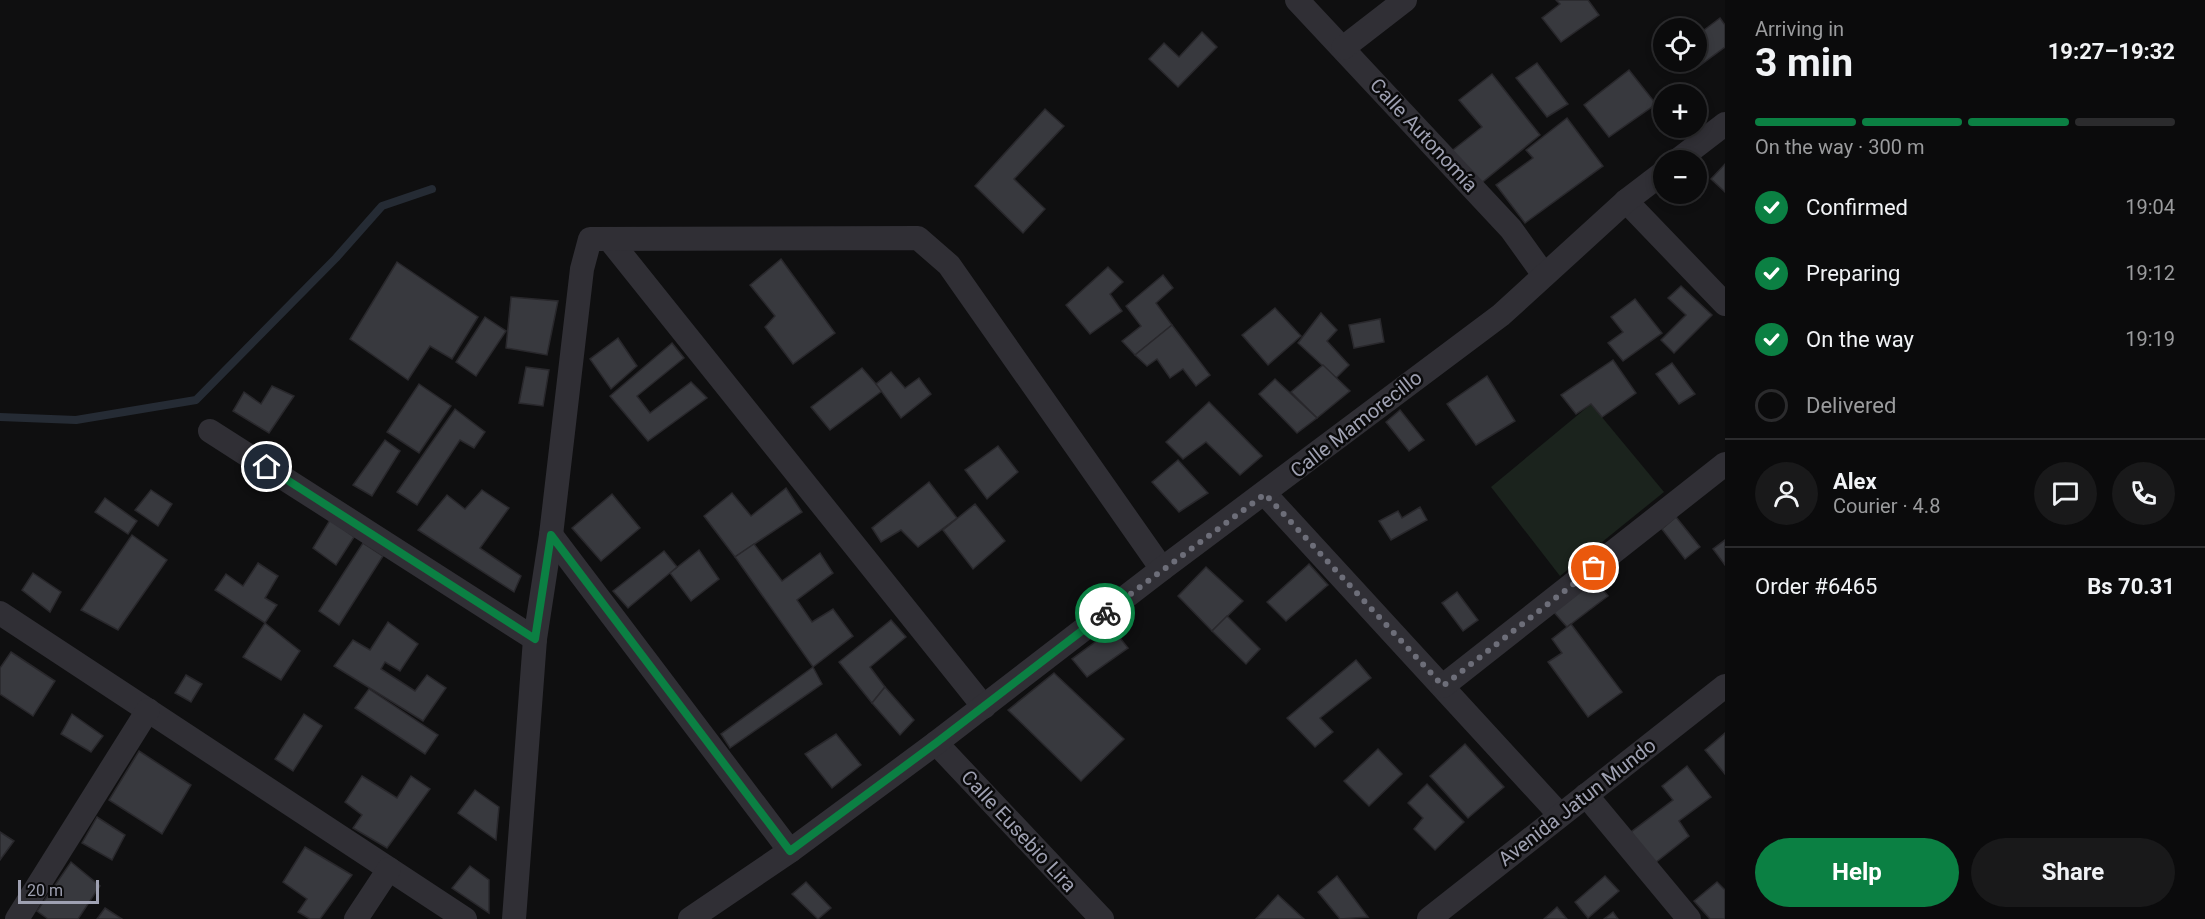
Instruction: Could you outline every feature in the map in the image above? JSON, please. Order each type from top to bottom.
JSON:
[{"type":"street","name":"Calle Autonomía","points":[[1297,0],[1511,229],[1544,275]]},
{"type":"street","points":[[1343,48],[1405,0]]},
{"type":"street","points":[[1691,150],[1725,124]]},
{"type":"street","name":"Calle Mamorecillo","points":[[690,919],[790,851],[936,743],[1162,569],[1501,315],[1626,201],[1653,180]]},
{"type":"street","points":[[1626,201],[1725,304]]},
{"type":"street","points":[[514,919],[535,639],[551,535],[582,269],[590,238],[918,238],[949,265],[1162,569]]},
{"type":"street","points":[[609,239],[984,707]]},
{"type":"street","points":[[210,431],[535,639]]},
{"type":"street","points":[[1443,686],[1725,465]]},
{"type":"street","points":[[1265,494],[1560,815]]},
{"type":"street","points":[[551,535],[790,851]]},
{"type":"street","points":[[0,613],[465,919]]},
{"type":"street","name":"Avenida Jatun Mundo","points":[[1429,919],[1725,686]]},
{"type":"street","points":[[17,919],[147,710]]},
{"type":"street","name":"Calle Eusebio Lira","points":[[936,743],[1102,919]]},
{"type":"street","points":[[1586,795],[1689,919]]},
{"type":"street","points":[[356,919],[389,869]]},
{"type":"street","points":[[0,915],[6,919]]},
{"type":"shaded area","points":[[1591,404],[1664,492],[1560,576],[1491,487]]},
{"type":"building","points":[[1556,0],[1588,0],[1599,15],[1561,42],[1542,18],[1560,4]]},
{"type":"building","points":[[1720,18],[1725,25],[1725,47],[1707,60],[1707,28]]},
{"type":"building","points":[[1202,32],[1217,47],[1178,87],[1149,59],[1164,43],[1179,57]]},
{"type":"building","points":[[1537,63],[1568,104],[1547,117],[1516,78]]},
{"type":"building","points":[[1629,70],[1653,100],[1653,106],[1609,137],[1584,105]]},
{"type":"building","points":[[1492,74],[1540,135],[1474,189],[1444,157],[1482,127],[1459,100]]},
{"type":"building","points":[[1045,109],[1064,126],[1014,179],[1045,209],[1023,233],[975,186]]},
{"type":"building","points":[[1567,118],[1603,166],[1525,223],[1496,185],[1533,158],[1526,150]]},
{"type":"building","points":[[1725,164],[1725,192],[1711,179]]},
{"type":"building","points":[[781,259],[835,333],[793,364],[765,327],[775,316],[750,285]]},
{"type":"building","points":[[397,262],[478,317],[452,359],[430,346],[408,380],[350,339]]},
{"type":"building","points":[[1108,267],[1123,282],[1110,294],[1122,311],[1090,334],[1066,305]]},
{"type":"building","points":[[1163,275],[1173,288],[1156,303],[1172,325],[1135,355],[1122,341],[1141,326],[1126,306]]},
{"type":"building","points":[[1681,286],[1712,315],[1674,353],[1661,340],[1686,315],[1668,298]]},
{"type":"building","points":[[511,297],[558,301],[547,355],[506,348]]},
{"type":"building","points":[[1635,299],[1662,333],[1623,361],[1608,343],[1623,332],[1611,317]]},
{"type":"building","points":[[1275,308],[1301,336],[1268,365],[1242,335]]},
{"type":"building","points":[[1321,313],[1337,330],[1327,341],[1349,365],[1336,378],[1298,343]]},
{"type":"building","points":[[485,317],[506,331],[476,376],[456,362]]},
{"type":"building","points":[[1380,319],[1384,342],[1354,348],[1349,325]]},
{"type":"building","points":[[1172,325],[1210,375],[1196,386],[1183,369],[1170,378],[1157,359],[1147,366],[1135,355]]},
{"type":"building","points":[[618,338],[637,366],[611,389],[590,359]]},
{"type":"building","points":[[672,343],[684,358],[637,396],[650,413],[691,382],[707,398],[648,441],[610,396]]},
{"type":"building","points":[[1613,360],[1636,393],[1602,417],[1591,404],[1576,414],[1561,395]]},
{"type":"building","points":[[1672,363],[1695,394],[1679,404],[1656,374]]},
{"type":"building","points":[[1323,365],[1350,391],[1317,418],[1291,392]]},
{"type":"building","points":[[526,367],[549,370],[543,406],[519,403]]},
{"type":"building","points":[[862,368],[882,391],[830,430],[811,407]]},
{"type":"building","points":[[891,372],[905,388],[919,378],[931,394],[901,418],[876,384]]},
{"type":"building","points":[[1487,376],[1515,421],[1476,445],[1447,404]]},
{"type":"building","points":[[1275,379],[1317,418],[1297,433],[1259,394]]},
{"type":"building","points":[[419,384],[451,406],[419,453],[387,432]]},
{"type":"building","points":[[272,386],[294,396],[269,433],[233,411],[244,392],[261,404]]},
{"type":"building","points":[[1209,402],[1262,456],[1240,475],[1206,442],[1183,459],[1166,442]]},
{"type":"building","points":[[455,409],[485,432],[474,448],[460,440],[417,505],[397,492]]},
{"type":"building","points":[[1400,410],[1424,440],[1409,451],[1386,422]]},
{"type":"building","points":[[385,440],[400,451],[372,496],[353,485]]},
{"type":"building","points":[[998,446],[1018,472],[987,499],[965,470]]},
{"type":"building","points":[[1178,460],[1208,493],[1179,512],[1152,482]]},
{"type":"building","points":[[929,482],[957,518],[918,547],[901,530],[881,542],[872,528]]},
{"type":"building","points":[[786,488],[802,512],[735,557],[704,516],[732,493],[751,516]]},
{"type":"building","points":[[151,490],[172,504],[158,526],[135,510]]},
{"type":"building","points":[[482,490],[509,508],[480,548],[521,576],[514,592],[418,530],[447,495],[465,509]]},
{"type":"building","points":[[612,494],[640,528],[601,561],[572,528]]},
{"type":"building","points":[[105,498],[137,521],[128,534],[95,512]]},
{"type":"building","points":[[975,504],[1005,541],[973,569],[943,530]]},
{"type":"building","points":[[1420,507],[1427,520],[1391,540],[1379,521],[1398,511],[1402,518]]},
{"type":"building","points":[[1676,517],[1700,547],[1685,559],[1662,529]]},
{"type":"building","points":[[330,520],[354,537],[336,565],[313,548]]},
{"type":"building","points":[[132,535],[167,560],[118,630],[81,610]]},
{"type":"building","points":[[1725,540],[1725,565],[1713,549]]},
{"type":"building","points":[[363,543],[383,556],[339,625],[319,611]]},
{"type":"building","points":[[754,544],[782,581],[820,553],[833,573],[797,600],[812,622],[833,609],[853,636],[813,667],[735,557]]},
{"type":"building","points":[[699,550],[719,579],[691,601],[670,573]]},
{"type":"building","points":[[664,551],[677,567],[628,608],[613,591]]},
{"type":"building","points":[[258,563],[278,576],[265,598],[277,605],[265,623],[215,590],[226,574],[243,586]]},
{"type":"building","points":[[1309,564],[1328,585],[1286,621],[1267,602]]},
{"type":"building","points":[[1206,567],[1243,601],[1212,631],[1178,596]]},
{"type":"building","points":[[33,573],[61,592],[50,612],[22,590]]},
{"type":"building","points":[[1593,578],[1608,596],[1567,627],[1552,610]]},
{"type":"building","points":[[1457,592],[1478,620],[1463,631],[1442,603]]},
{"type":"building","points":[[1227,616],[1260,649],[1246,664],[1212,631]]},
{"type":"building","points":[[891,620],[906,637],[870,667],[885,687],[872,703],[839,662]]},
{"type":"building","points":[[388,622],[418,644],[400,671],[385,662],[381,669],[415,691],[427,675],[446,688],[423,721],[334,666],[353,640],[370,650]]},
{"type":"building","points":[[265,623],[300,651],[281,680],[243,657]]},
{"type":"building","points":[[1571,624],[1622,692],[1588,717],[1548,662],[1562,653],[1552,639]]},
{"type":"building","points":[[1113,629],[1128,648],[1087,677],[1072,659]]},
{"type":"building","points":[[11,652],[55,681],[33,716],[0,694],[0,668]]},
{"type":"building","points":[[1356,660],[1371,678],[1320,718],[1333,732],[1315,747],[1287,718]]},
{"type":"building","points":[[813,667],[822,684],[730,748],[721,734]]},
{"type":"building","points":[[1054,673],[1124,739],[1081,781],[1008,710]]},
{"type":"building","points":[[186,675],[202,684],[191,702],[175,693]]},
{"type":"building","points":[[885,687],[914,720],[900,735],[872,703]]},
{"type":"building","points":[[369,689],[438,735],[425,754],[355,708]]},
{"type":"building","points":[[72,714],[103,736],[91,752],[61,734]]},
{"type":"building","points":[[304,714],[322,726],[293,771],[275,759]]},
{"type":"building","points":[[1725,733],[1725,774],[1705,750]]},
{"type":"building","points":[[836,734],[861,765],[832,788],[805,754]]},
{"type":"building","points":[[1465,744],[1504,787],[1468,818],[1430,776]]},
{"type":"building","points":[[1378,749],[1402,774],[1369,806],[1344,781]]},
{"type":"building","points":[[139,751],[191,785],[162,834],[109,800]]},
{"type":"building","points":[[1687,766],[1711,797],[1679,821],[1689,836],[1655,863],[1631,832],[1673,800],[1662,786]]},
{"type":"building","points":[[362,776],[397,798],[411,776],[430,789],[387,848],[353,828],[362,815],[345,802]]},
{"type":"building","points":[[1427,784],[1464,822],[1435,850],[1414,829],[1423,818],[1408,803]]},
{"type":"building","points":[[475,790],[499,807],[496,840],[458,813]]},
{"type":"building","points":[[97,817],[125,835],[112,860],[82,843]]},
{"type":"building","points":[[0,832],[14,841],[0,860]]},
{"type":"building","points":[[305,847],[352,875],[320,919],[310,919],[298,912],[307,899],[283,882]]},
{"type":"building","points":[[71,862],[100,886],[78,919],[48,919],[37,911]]},
{"type":"building","points":[[470,866],[489,880],[489,913],[452,888]]},
{"type":"building","points":[[1337,876],[1368,917],[1340,919],[1318,892]]},
{"type":"building","points":[[1605,876],[1619,891],[1588,918],[1575,902]]},
{"type":"building","points":[[806,882],[831,908],[818,919],[792,894]]},
{"type":"building","points":[[1717,882],[1725,890],[1725,919],[1710,919],[1694,901]]},
{"type":"building","points":[[1278,895],[1304,919],[1256,919]]},
{"type":"building","points":[[1557,907],[1567,919],[1544,919]]},
{"type":"building","points":[[105,908],[122,919],[97,919]]},
{"type":"building","points":[[1613,912],[1618,919],[1604,919]]},
{"type":"waterway","points":[[0,417],[76,420],[196,400],[336,258],[382,206],[432,189]]},
{"type":"way so far","points":[[1105,613],[1265,494],[1443,686],[1594,568]]},
{"type":"route","points":[[267,467],[535,639],[551,535],[790,851],[936,743],[1105,613]]}]
